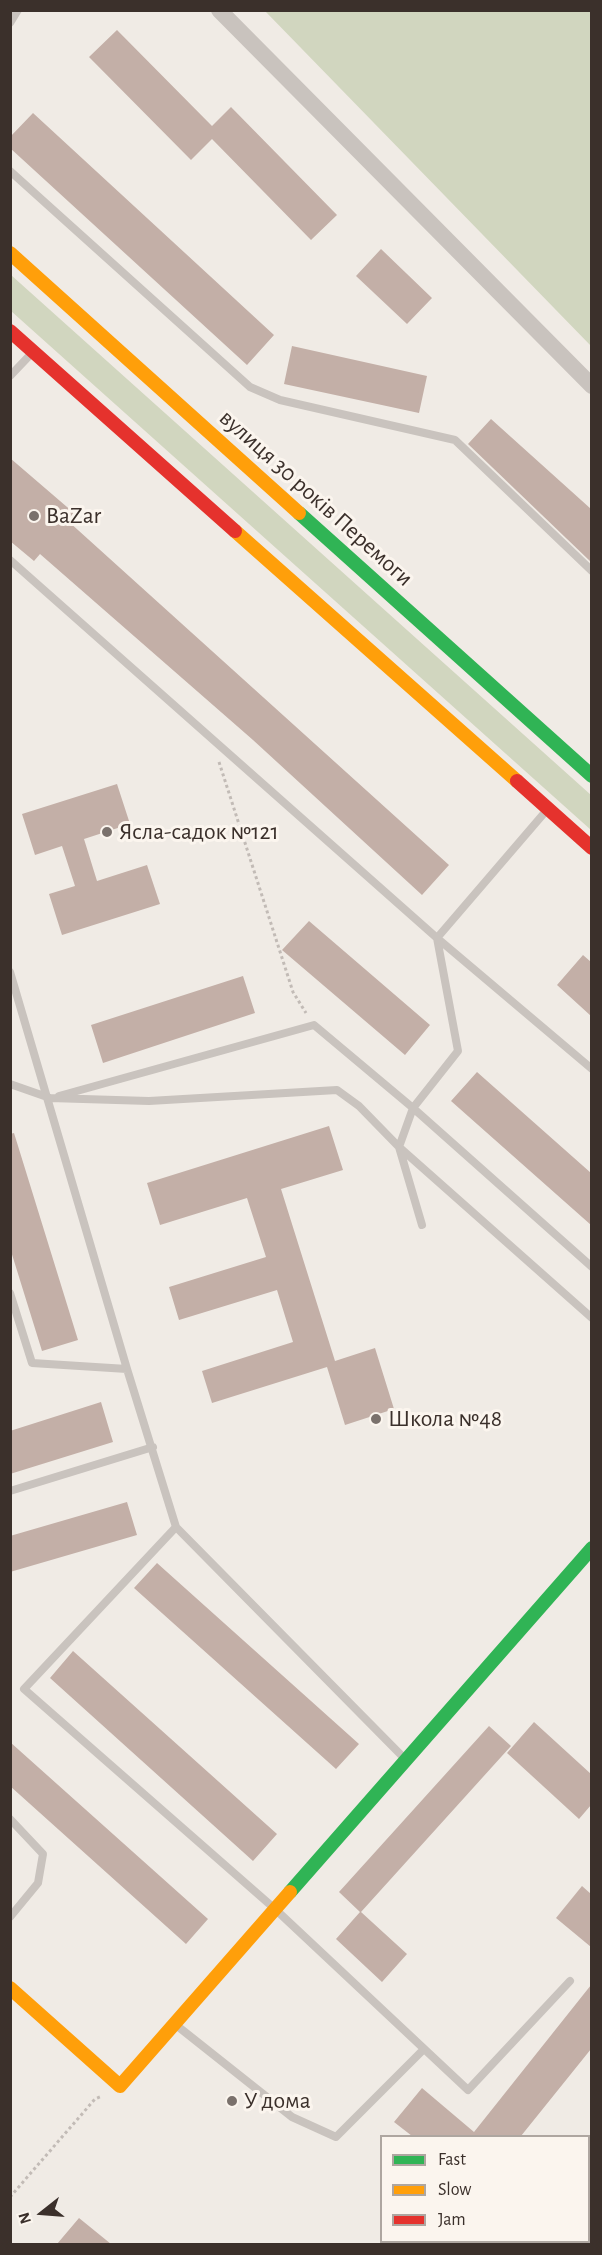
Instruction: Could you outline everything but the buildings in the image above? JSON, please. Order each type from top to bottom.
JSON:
[{"type":"street","points":[[219,10],[591,386]]},
{"type":"street","name":"вулиця 30 років Перемоги","points":[[10,253],[591,776]]},
{"type":"street","points":[[10,331],[591,848]]},
{"type":"street","points":[[10,1988],[120,2086],[591,1548]]},
{"type":"lane","points":[[10,23],[18,10]]},
{"type":"lane","points":[[10,171],[250,387],[280,400],[455,440],[591,571]]},
{"type":"lane","points":[[10,376],[34,351]]},
{"type":"lane","points":[[10,560],[436,938],[591,1069]]},
{"type":"lane","points":[[436,938],[548,808]]},
{"type":"lane","points":[[422,1225],[399,1147],[413,1108],[458,1051],[436,938]]},
{"type":"lane","points":[[10,972],[50,1098],[127,1369],[176,1527],[406,1760]]},
{"type":"lane","points":[[50,1098],[314,1025],[413,1108],[591,1267]]},
{"type":"lane","points":[[10,1084],[50,1098],[149,1101],[337,1090],[359,1106],[399,1147],[591,1318]]},
{"type":"lane","points":[[10,1293],[32,1363],[127,1369]]},
{"type":"lane","points":[[10,1491],[153,1447]]},
{"type":"lane","points":[[176,1527],[24,1689],[275,1909],[468,2090],[570,1981]]},
{"type":"lane","points":[[10,1819],[44,1854],[38,1883],[10,1917]]},
{"type":"lane","points":[[175,2024],[292,2117],[336,2137],[424,2049]]},
{"type":"path","points":[[211,738],[293,992],[314,1025]]},
{"type":"path","points":[[10,2196],[96,2099],[120,2086]]},
{"type":"green space","points":[[265,11],[591,11],[591,346]]},
{"type":"green space","points":[[11,275],[591,795],[591,830],[11,311]]},
{"type":"traffic: fast","points":[[299,513],[592,776]]},
{"type":"traffic: fast","points":[[290,1892],[592,1548]]},
{"type":"traffic: slow","points":[[10,253],[299,513]]},
{"type":"traffic: slow","points":[[235,531],[517,781]]},
{"type":"traffic: slow","points":[[10,1988],[120,2086],[290,1892]]},
{"type":"traffic: jam","points":[[10,331],[235,531]]},
{"type":"traffic: jam","points":[[517,781],[592,848]]},
{"type":"place","name":"BaZar","points":[[34,516]]},
{"type":"place","name":"Ясла-садок №121","points":[[107,832]]},
{"type":"place","name":"Школа №48","points":[[376,1419]]},
{"type":"place","name":"У дома","points":[[232,2101]]}]
